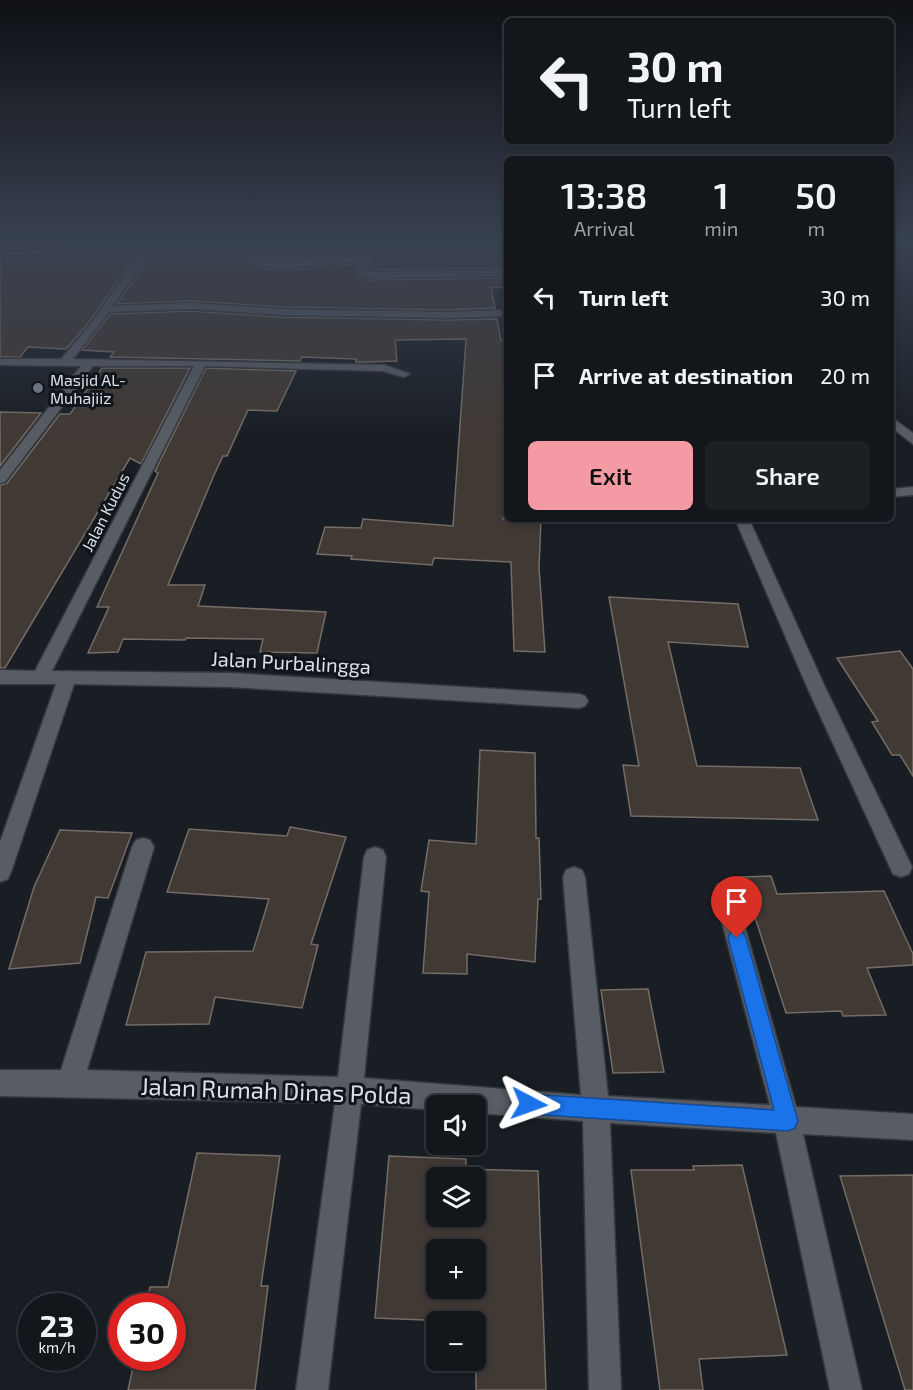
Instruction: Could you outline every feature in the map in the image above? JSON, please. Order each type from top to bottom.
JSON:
[{"type":"street","points":[[65,361],[106,309],[138,308]]},
{"type":"street","points":[[219,308],[282,312],[447,315],[504,313]]},
{"type":"street","points":[[0,362],[201,363],[384,368],[404,374]]},
{"type":"street","points":[[0,478],[90,362]]},
{"type":"street","name":"Jalan Kudus","points":[[40,678],[201,363]]},
{"type":"street","points":[[894,424],[913,440]]},
{"type":"street","points":[[894,493],[913,491]]},
{"type":"street","points":[[743,522],[816,687],[901,867]]},
{"type":"street","name":"Jalan Purbalingga","points":[[0,677],[230,680],[579,700]]},
{"type":"street","points":[[0,872],[67,679]]},
{"type":"street","points":[[70,1083],[143,847]]},
{"type":"street","points":[[312,1390],[350,1090],[375,858]]},
{"type":"street","points":[[574,877],[596,1109],[605,1390]]},
{"type":"street","points":[[724,892],[788,1121],[846,1390]]},
{"type":"street","name":"Jalan Rumah Dinas Polda","points":[[0,1083],[350,1090],[596,1109],[913,1127]]},
{"type":"building","points":[[0,308],[99,308],[66,349],[28,347],[20,357],[0,357]]},
{"type":"building","points":[[330,308],[495,308],[447,310]]},
{"type":"building","points":[[190,311],[282,317],[497,319],[501,341],[504,340],[503,519],[504,522],[541,522],[539,568],[545,652],[514,651],[511,562],[434,558],[432,565],[317,554],[325,527],[361,528],[363,519],[453,526],[466,339],[395,340],[397,361],[365,362],[356,362],[356,359],[302,357],[300,361],[110,357],[114,352],[82,350],[110,314]]},
{"type":"building","points":[[102,368],[190,368],[141,464],[130,458],[5,668],[0,668],[0,485],[7,483],[60,414],[70,414]]},
{"type":"building","points":[[206,368],[296,371],[277,411],[248,410],[227,456],[223,456],[214,475],[168,585],[205,585],[198,606],[326,612],[317,653],[260,652],[263,639],[186,638],[185,640],[123,639],[118,652],[88,653],[109,607],[97,607],[158,473],[155,471]]},
{"type":"building","points":[[0,412],[41,413],[0,466]]},
{"type":"building","points":[[609,597],[738,604],[748,647],[668,642],[697,766],[800,768],[818,820],[631,816],[623,765],[639,766]]},
{"type":"building","points":[[900,651],[913,669],[913,776],[900,755],[892,755],[872,722],[878,721],[837,658]]},
{"type":"building","points":[[480,750],[535,753],[536,838],[539,838],[541,899],[538,899],[535,962],[467,954],[467,974],[423,973],[429,892],[421,891],[429,840],[476,844]]},
{"type":"building","points":[[290,827],[346,837],[311,944],[318,945],[302,1008],[215,997],[209,1024],[126,1025],[146,952],[253,951],[269,899],[167,892],[189,829],[287,836]]},
{"type":"building","points":[[60,830],[132,833],[108,898],[96,897],[80,963],[9,969],[34,887]]},
{"type":"building","points":[[771,876],[777,894],[884,891],[913,954],[913,965],[867,968],[886,1015],[843,1016],[841,1011],[786,1013],[742,877]]},
{"type":"building","points":[[648,989],[664,1072],[613,1073],[601,990]]},
{"type":"building","points":[[197,1153],[280,1156],[261,1286],[268,1286],[255,1390],[128,1390],[132,1371],[186,1371],[186,1293],[149,1293],[150,1287],[168,1287]]},
{"type":"building","points":[[389,1156],[466,1159],[466,1167],[426,1167],[426,1227],[486,1227],[486,1170],[538,1171],[546,1390],[476,1390],[476,1371],[486,1371],[486,1311],[426,1311],[426,1320],[375,1318]]},
{"type":"building","points":[[742,1165],[787,1355],[699,1359],[703,1390],[660,1390],[631,1170],[694,1170],[693,1166]]},
{"type":"building","points":[[913,1175],[913,1390],[905,1390],[840,1176]]},
{"type":"place","name":"Masjid AL- Muhajiiz","points":[[38,388]]},
{"type":"route","points":[[529,1104],[788,1121],[737,938]]}]
